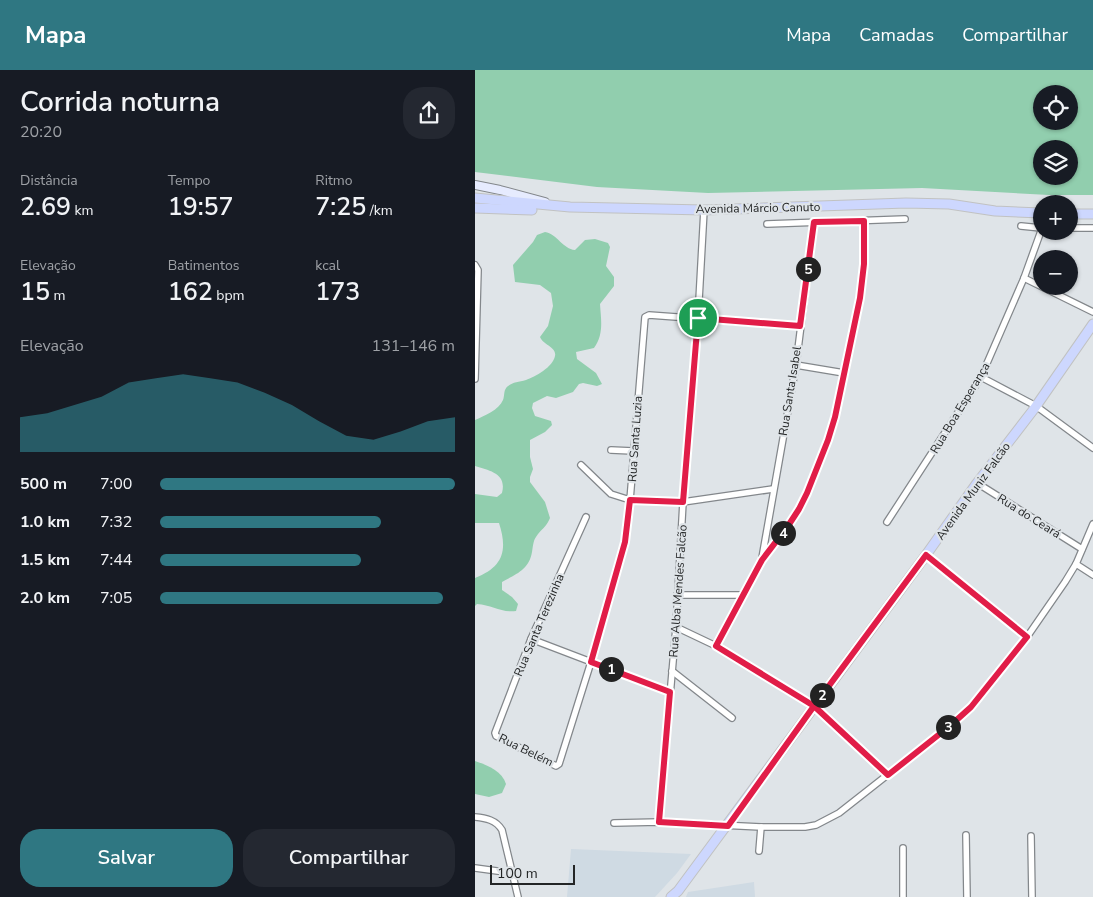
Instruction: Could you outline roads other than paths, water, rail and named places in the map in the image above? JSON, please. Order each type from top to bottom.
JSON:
[{"type":"main road","points":[[475,185],[539,200],[556,207]]},
{"type":"main road","name":"Avenida Márcio Canuto","points":[[475,198],[570,208],[704,210],[905,203],[949,204],[995,211],[1033,213]]},
{"type":"main road","points":[[475,208],[536,210],[570,208]]},
{"type":"main road","points":[[1078,214],[1093,214]]},
{"type":"main road","name":"Avenida Muniz Falcão","points":[[676,895],[977,483],[1036,406],[1093,324]]},
{"type":"street","name":"Rua Alba Mendes Falcão","points":[[659,822],[676,627],[704,210]]},
{"type":"street","points":[[767,224],[905,219]]},
{"type":"street","points":[[716,646],[741,595],[762,560],[788,526],[807,493],[835,417],[861,292],[864,264],[864,221]]},
{"type":"street","name":"Rua Santa Isabel","points":[[762,560],[796,365],[814,222]]},
{"type":"street","points":[[1021,226],[1033,228]]},
{"type":"street","points":[[1078,228],[1093,228]]},
{"type":"street","name":"Rua Boa Esperança","points":[[887,522],[981,377],[1024,278],[1037,240]]},
{"type":"street","points":[[475,379],[476,265]]},
{"type":"street","points":[[1024,278],[1093,312]]},
{"type":"street","name":"Rua Santa Luzia","points":[[559,765],[625,542],[645,317],[649,314],[698,318]]},
{"type":"street","points":[[698,318],[800,326]]},
{"type":"street","points":[[796,365],[844,373]]},
{"type":"street","points":[[981,377],[1036,406],[1093,448]]},
{"type":"street","points":[[611,450],[633,451]]},
{"type":"street","points":[[581,465],[611,494],[630,500],[683,502],[773,489]]},
{"type":"street","name":"Rua do Ceará","points":[[977,483],[1082,549]]},
{"type":"street","name":"Rua Santa Terezinha","points":[[495,734],[531,639],[586,517]]},
{"type":"street","points":[[614,823],[659,822],[761,828],[816,824],[839,813],[951,725],[971,707],[1027,637],[1065,582],[1076,564],[1093,524]]},
{"type":"street","points":[[926,555],[999,611],[1027,637]]},
{"type":"street","points":[[1076,564],[1093,575]]},
{"type":"street","points":[[677,595],[741,595]]},
{"type":"street","points":[[676,627],[716,646],[814,706],[888,775]]},
{"type":"street","points":[[531,639],[670,692]]},
{"type":"street","points":[[672,671],[733,718]]},
{"type":"street","name":"Rua Belém","points":[[495,734],[541,759],[556,766],[559,765]]},
{"type":"street","points":[[475,818],[488,819],[499,826],[503,835],[518,897]]},
{"type":"street","points":[[759,851],[761,828]]},
{"type":"street","points":[[966,835],[967,897]]},
{"type":"street","points":[[1031,836],[1032,897]]},
{"type":"street","points":[[903,848],[903,897]]},
{"type":"street","points":[[475,868],[512,873]]}]
